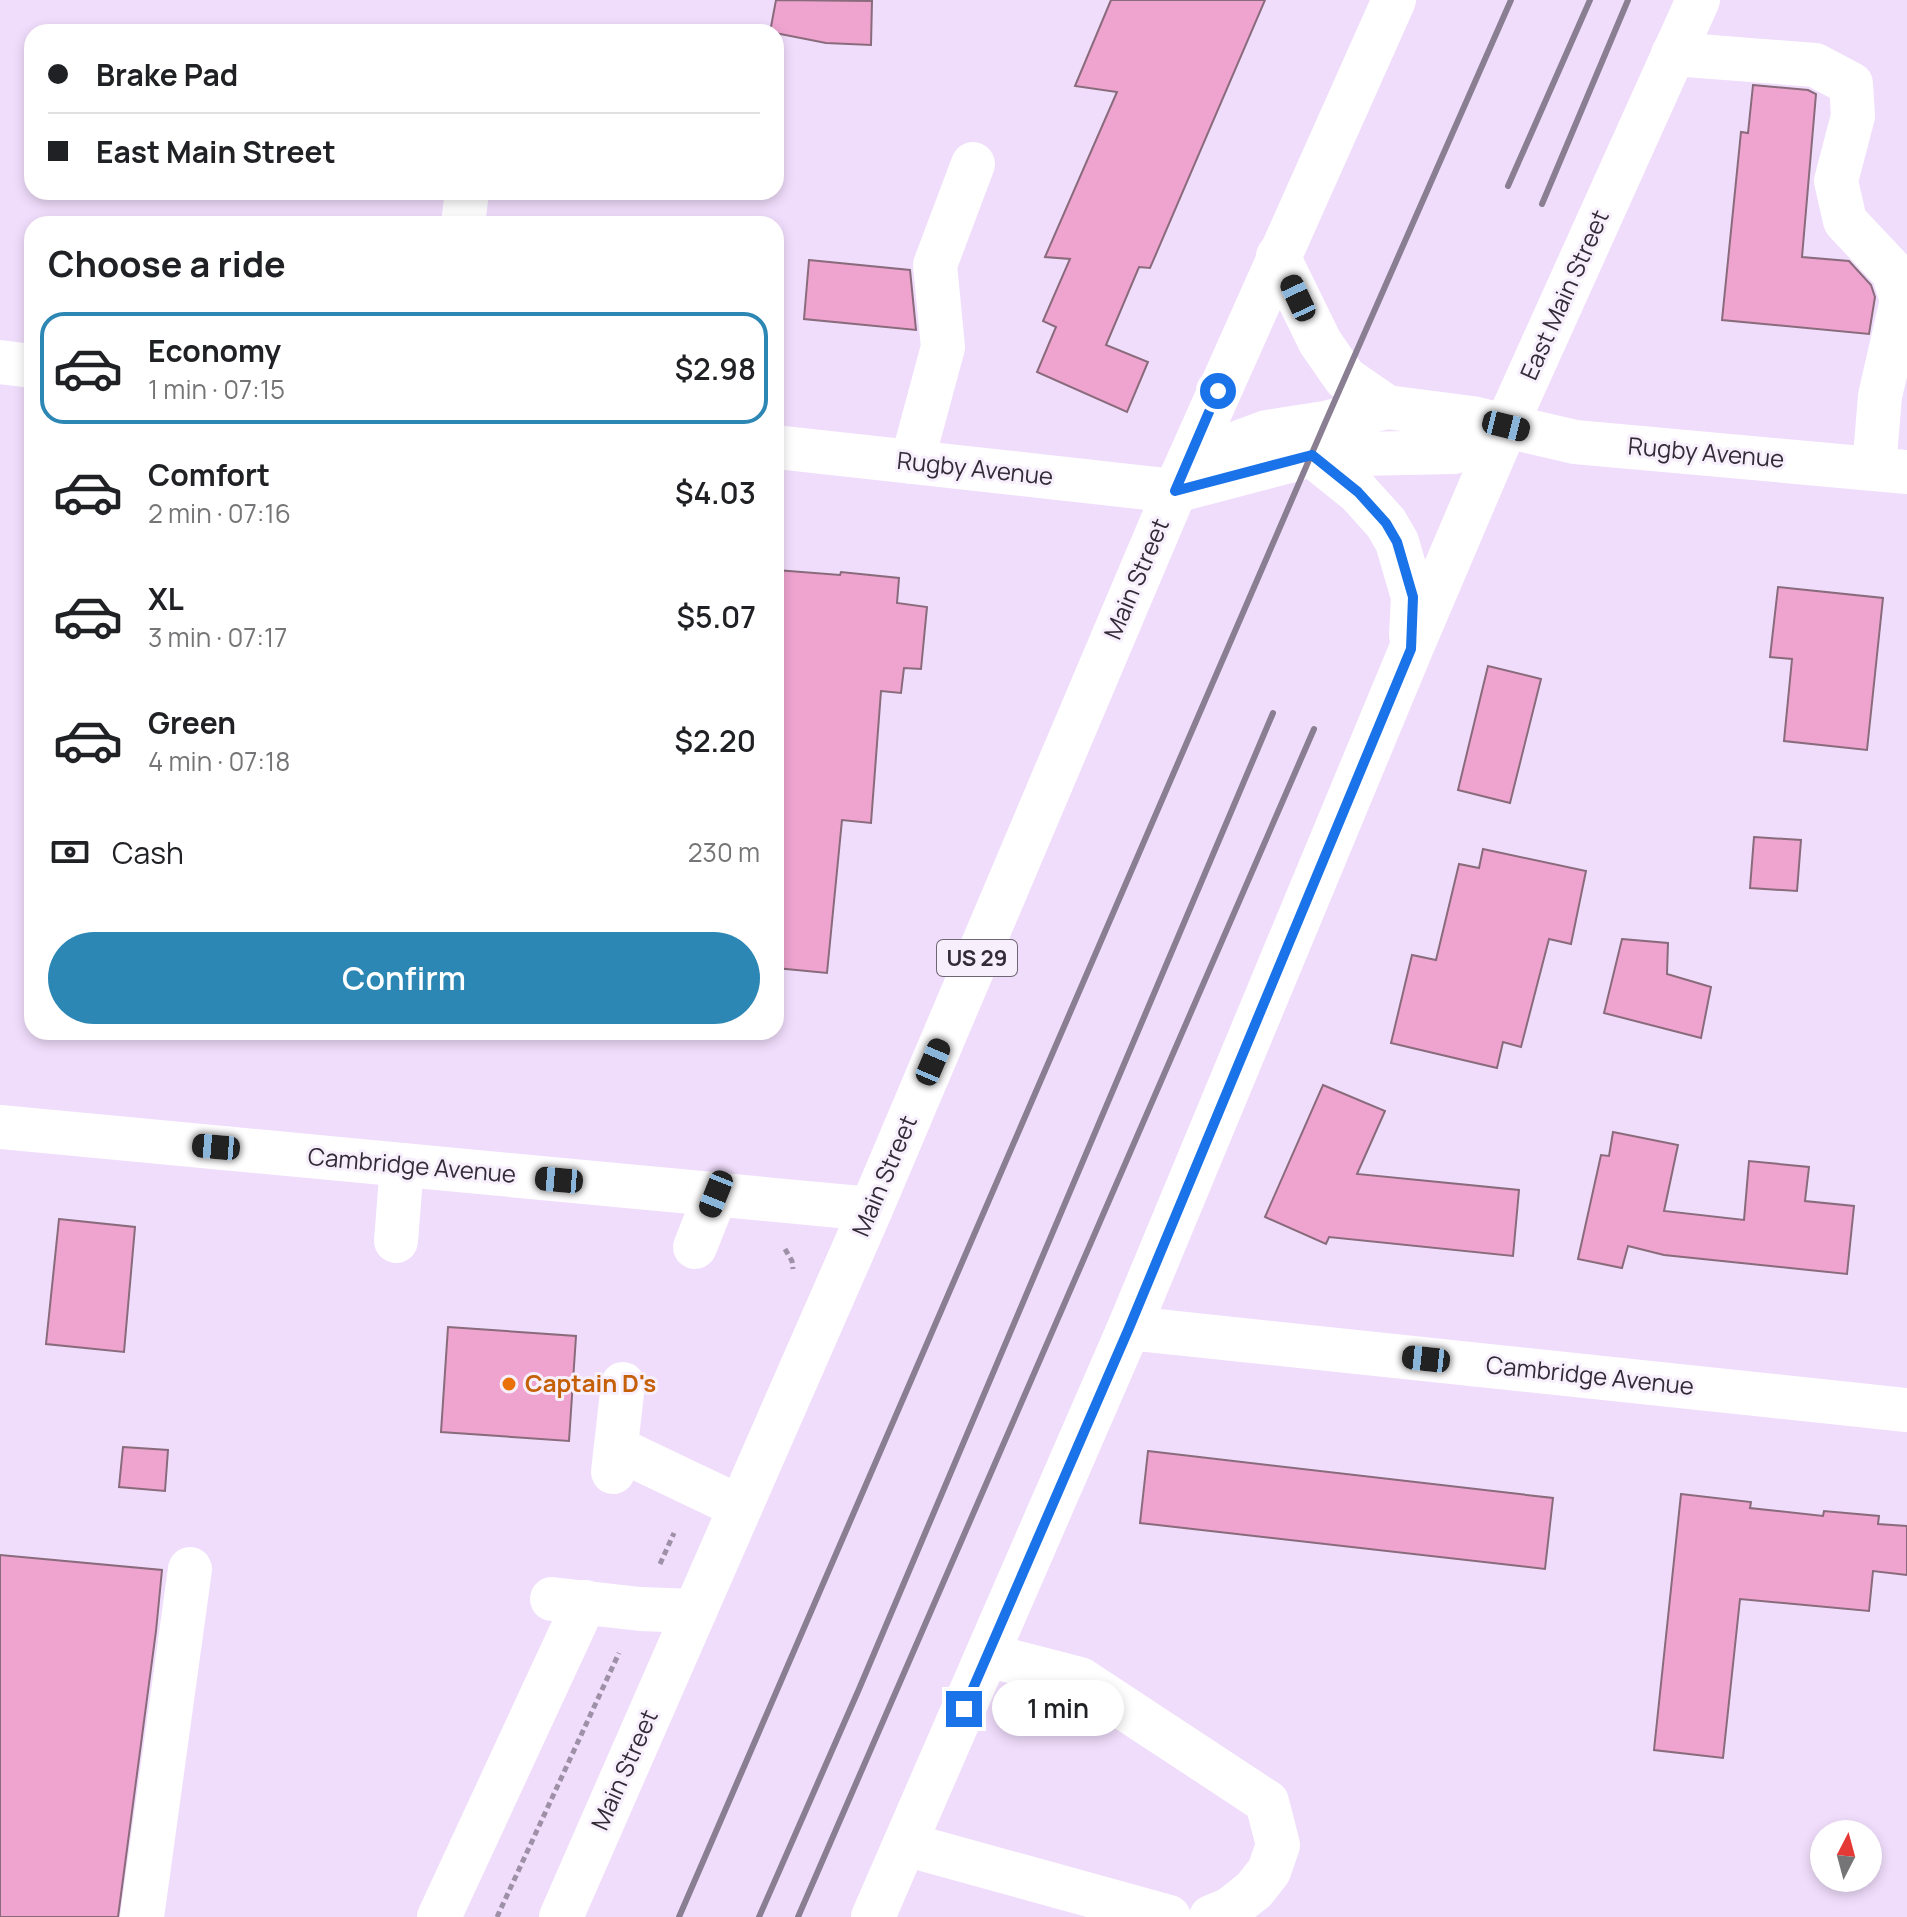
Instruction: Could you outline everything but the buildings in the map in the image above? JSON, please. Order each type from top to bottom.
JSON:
[{"type":"street","name":"Main Street","points":[[561,1917],[871,1209],[1175,491],[1394,0]]},
{"type":"street","name":"East Main Street","points":[[873,1917],[1129,1328],[1506,426],[1698,0]]},
{"type":"street","points":[[1673,54],[1815,65],[1851,84],[1853,116],[1836,181],[1845,221],[1893,272],[1902,300],[1880,396],[1890,471]]},
{"type":"street","points":[[912,462],[943,347],[935,265],[973,164]]},
{"type":"street","points":[[1278,256],[1320,342],[1345,378],[1387,407]]},
{"type":"street","points":[[0,362],[24,365]]},
{"type":"street","name":"Rugby Avenue","points":[[1175,491],[1229,446],[1267,432],[1325,423],[1387,407],[1460,416],[1575,442],[1890,471]]},
{"type":"street","name":"Rugby Avenue","points":[[784,448],[1175,491],[1312,455],[1454,452],[1506,426]]},
{"type":"street","points":[[1312,455],[1358,492],[1386,523],[1397,542],[1413,597],[1411,649]]},
{"type":"street","name":"Cambridge Avenue","points":[[0,1127],[871,1209]]},
{"type":"street","points":[[396,1241],[402,1165]]},
{"type":"street","points":[[695,1247],[716,1194]]},
{"type":"street","name":"Cambridge Avenue","points":[[1129,1328],[1907,1410]]},
{"type":"street","points":[[623,1384],[615,1460],[740,1507]]},
{"type":"street","points":[[142,1917],[190,1569]]},
{"type":"street","points":[[439,1917],[568,1601],[695,1611]]},
{"type":"street","points":[[987,1655],[1080,1679],[1267,1802],[1278,1845],[1269,1871],[1254,1890],[1230,1909],[1211,1917]]},
{"type":"street","points":[[905,1844],[1169,1917]]},
{"type":"path","points":[[659,1566],[678,1524]]},
{"type":"path","points":[[497,1917],[621,1648]]},
{"type":"railway","points":[[679,1917],[1511,0]]},
{"type":"railway","points":[[1508,186],[1590,0]]},
{"type":"railway","points":[[1542,204],[1628,0]]},
{"type":"railway","points":[[759,1917],[859,1689],[1273,713]]},
{"type":"railway","points":[[798,1917],[1314,729]]},
{"type":"place","name":"Captain D's","points":[[509,1384]]},
{"type":"route","points":[[964,1709],[1129,1328],[1411,649],[1413,597],[1397,542],[1386,523],[1358,492],[1312,455],[1175,491],[1218,391]]}]
